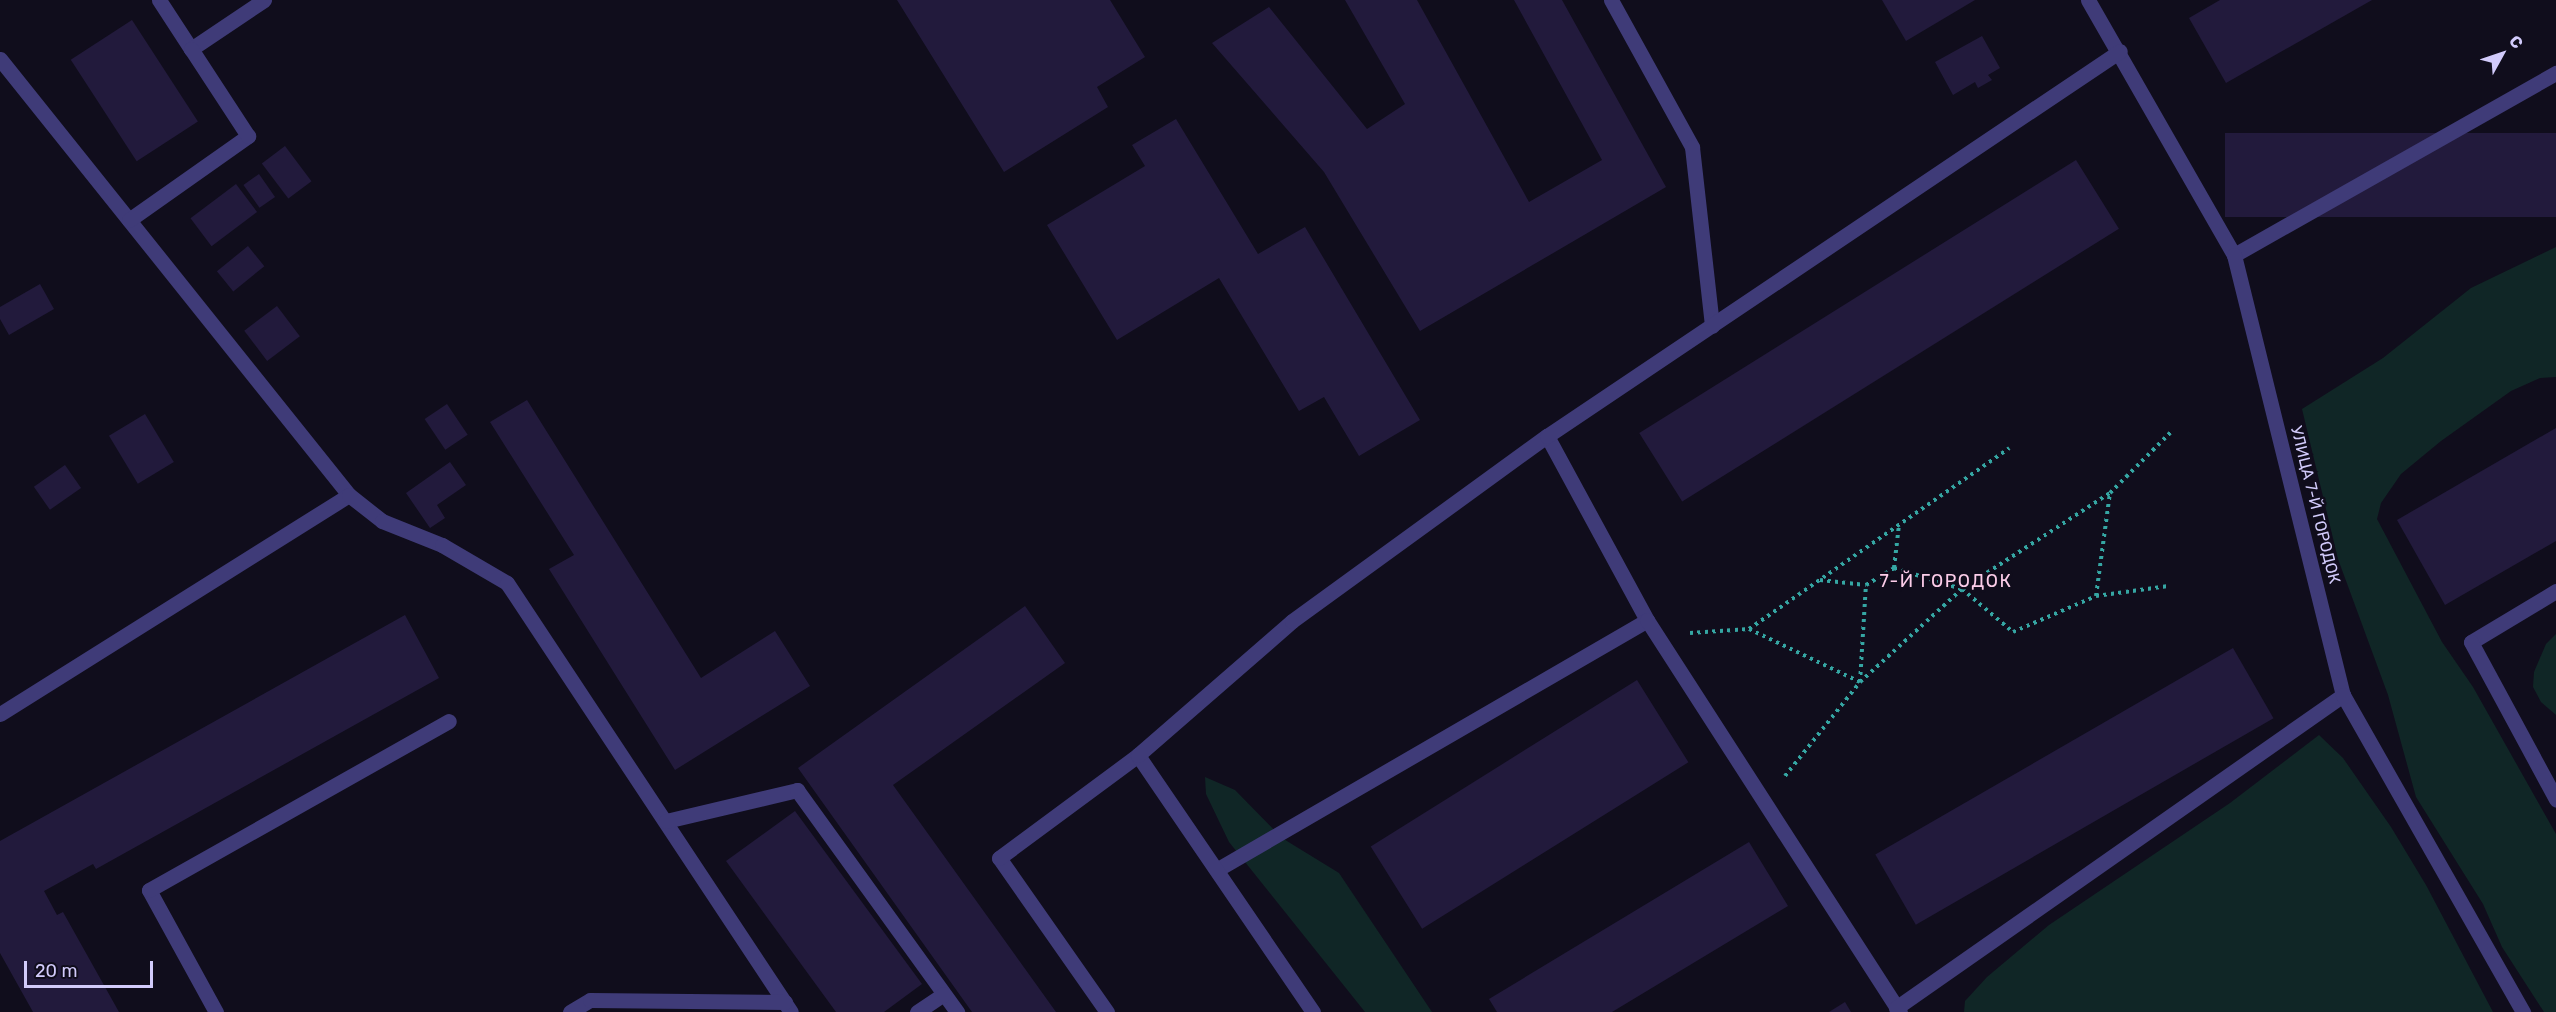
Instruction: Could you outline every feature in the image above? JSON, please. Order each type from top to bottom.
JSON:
[{"type":"street","points":[[129,220],[248,135],[159,0]]},
{"type":"street","points":[[191,49],[264,0]]},
{"type":"street","points":[[1611,0],[1692,147],[1712,326]]},
{"type":"street","name":"УЛИЦА 7-Й ГОРОДОК","points":[[2088,0],[2120,51],[2234,255],[2343,695],[2523,1012]]},
{"type":"street","points":[[1107,1012],[999,858],[1138,754],[1292,621],[1547,436],[2120,51]]},
{"type":"street","points":[[0,58],[349,495],[382,521],[442,545],[507,583],[788,1007]]},
{"type":"street","points":[[2234,255],[2556,73]]},
{"type":"street","points":[[1547,436],[1656,635],[1898,1010],[2343,695]]},
{"type":"street","points":[[0,714],[349,495]]},
{"type":"street","points":[[2556,591],[2471,642],[2556,799]]},
{"type":"street","points":[[1218,869],[1647,620]]},
{"type":"street","points":[[216,1012],[149,890],[449,721]]},
{"type":"street","points":[[1138,754],[1313,1012]]},
{"type":"street","points":[[666,821],[797,790],[957,1012]]},
{"type":"street","points":[[917,1012],[944,994]]},
{"type":"street","points":[[570,1012],[590,1000],[788,1007]]},
{"type":"path","points":[[1764,802],[1860,682],[1962,589],[2110,493],[2172,431]]},
{"type":"path","points":[[1749,629],[2009,448]]},
{"type":"path","points":[[2096,596],[2110,493]]},
{"type":"path","points":[[1894,568],[1899,524]]},
{"type":"path","points":[[1820,579],[1866,585],[1894,568],[1962,589],[2013,632],[2096,596],[2168,585]]},
{"type":"path","points":[[1860,682],[1866,585]]},
{"type":"path","points":[[1656,635],[1749,629],[1860,682]]},
{"type":"green space","points":[[2556,247],[2556,377],[2540,378],[2511,391],[2441,441],[2401,474],[2381,503],[2377,519],[2442,642],[2473,687],[2556,834],[2556,1012],[2544,1012],[2502,947],[2483,904],[2416,797],[2388,695],[2338,559],[2302,409],[2383,358],[2471,288]]},
{"type":"green space","points":[[2556,634],[2556,715],[2541,702],[2533,687],[2534,672],[2546,644]]},
{"type":"green space","points":[[2319,735],[2343,758],[2391,827],[2426,885],[2493,1012],[1964,1012],[1965,1001],[1987,977],[2049,925],[2230,803]]},
{"type":"green space","points":[[1205,777],[1235,790],[1282,838],[1339,873],[1432,1012],[1365,1012],[1229,842],[1206,794]]},
{"type":"building","points":[[897,0],[1110,0],[1145,57],[1097,87],[1108,107],[1004,172]]},
{"type":"building","points":[[1345,0],[1417,0],[1529,202],[1602,160],[1514,0],[1562,0],[1666,187],[1420,331],[1324,172],[1212,43],[1269,7],[1367,129],[1405,104]]},
{"type":"building","points":[[1882,0],[1975,0],[1906,41]]},
{"type":"building","points":[[2220,0],[2372,0],[2226,83],[2189,18]]},
{"type":"building","points":[[132,20],[198,121],[137,161],[71,60]]},
{"type":"building","points":[[1982,36],[2000,68],[1988,75],[1992,80],[1978,88],[1975,82],[1953,95],[1935,62]]},
{"type":"building","points":[[1176,119],[1258,254],[1305,227],[1420,420],[1359,456],[1324,397],[1299,411],[1219,278],[1117,340],[1047,225],[1145,166],[1132,145]]},
{"type":"building","points":[[2225,133],[2556,133],[2556,217],[2225,217]]},
{"type":"building","points":[[285,146],[311,181],[288,199],[262,163]]},
{"type":"building","points":[[2076,160],[2119,229],[1682,502],[1639,433]]},
{"type":"building","points":[[259,174],[275,197],[259,208],[243,185]]},
{"type":"building","points":[[236,184],[257,212],[212,246],[190,218]]},
{"type":"building","points":[[248,246],[264,266],[233,291],[217,271]]},
{"type":"building","points":[[40,284],[54,309],[9,335],[0,319],[0,307]]},
{"type":"building","points":[[277,306],[300,336],[267,361],[244,331]]},
{"type":"building","points":[[527,400],[701,678],[775,631],[810,686],[675,770],[549,569],[574,555],[490,422]]},
{"type":"building","points":[[447,404],[468,435],[445,450],[425,419]]},
{"type":"building","points":[[145,414],[174,462],[138,484],[109,436]]},
{"type":"building","points":[[2556,428],[2556,541],[2445,605],[2397,520]]},
{"type":"building","points":[[450,462],[466,485],[437,505],[445,518],[430,528],[406,493]]},
{"type":"building","points":[[65,465],[81,488],[50,510],[34,487]]},
{"type":"building","points":[[1025,606],[1065,663],[893,785],[1056,1012],[972,1012],[798,768]]},
{"type":"building","points":[[405,615],[439,678],[96,869],[93,864],[44,891],[57,915],[63,912],[119,1012],[33,1012],[0,953],[0,841]]},
{"type":"building","points":[[2233,648],[2274,718],[1916,925],[1875,855]]},
{"type":"building","points":[[1637,680],[1688,762],[1422,929],[1371,846]]},
{"type":"building","points":[[795,811],[922,984],[884,1012],[836,1012],[726,861]]},
{"type":"building","points":[[1749,842],[1788,906],[1612,1012],[1497,1012],[1489,999]]},
{"type":"building","points":[[1845,1002],[1851,1012],[1829,1012]]},
{"type":"district","name":"7-Й ГОРОДОК","points":[[1946,581]]}]
